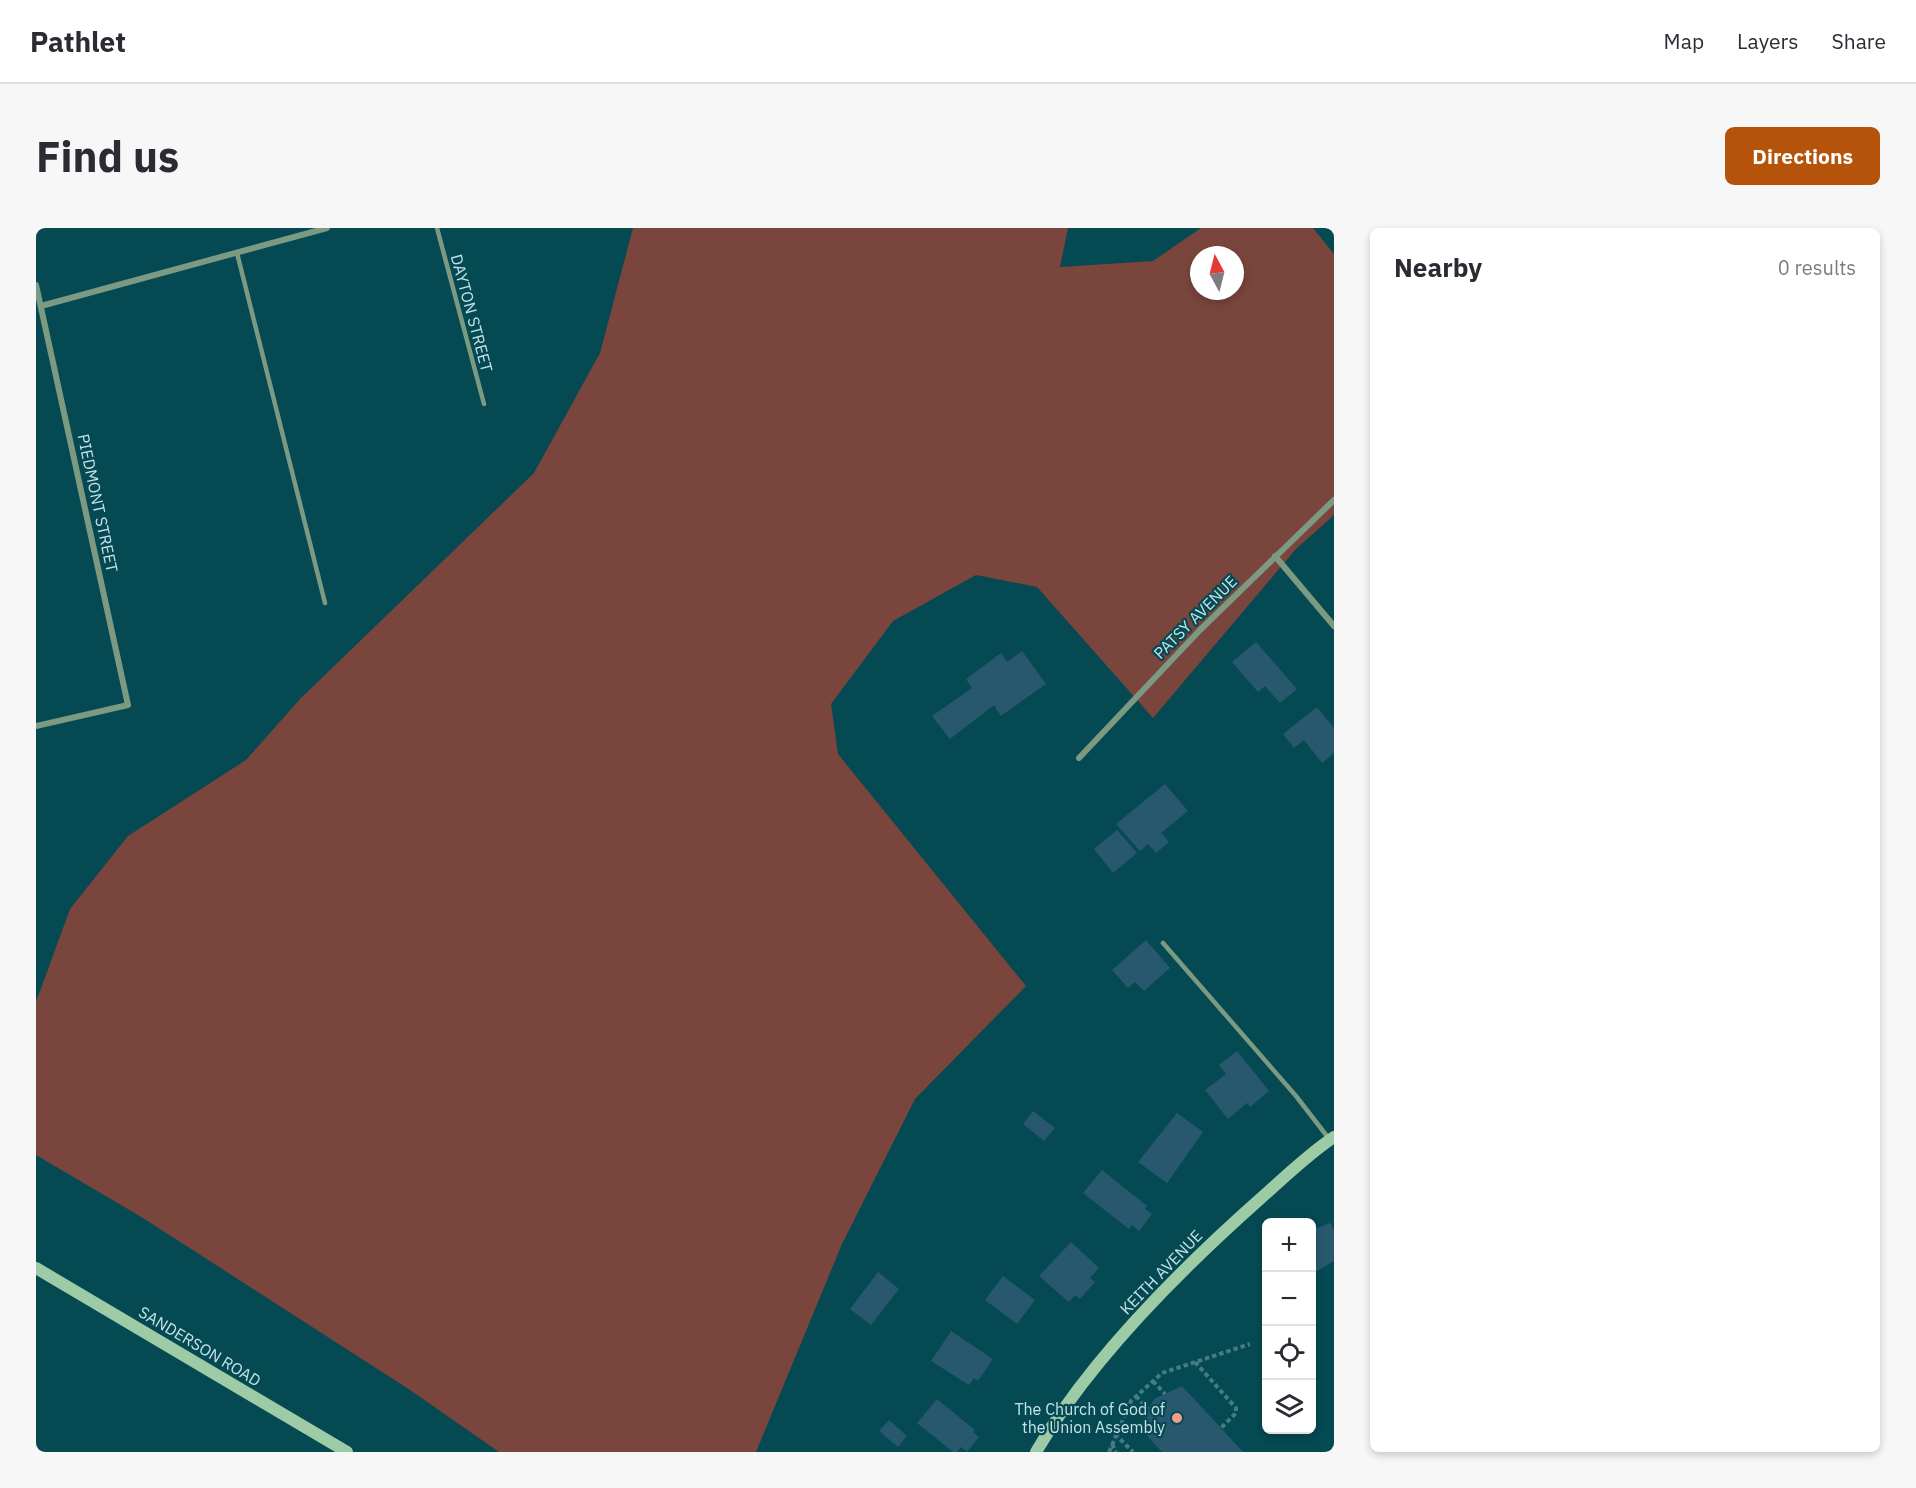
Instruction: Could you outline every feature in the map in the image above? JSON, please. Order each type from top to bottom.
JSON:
[{"type":"street","points":[[41,306],[327,228]]},
{"type":"street","name":"PIEDMONT STREET","points":[[36,285],[128,705],[36,726]]},
{"type":"street","name":"PATSY AVENUE","points":[[1079,758],[1200,630],[1334,500]]},
{"type":"street","points":[[1275,556],[1334,626]]},
{"type":"street","name":"KEITH AVENUE","points":[[1036,1452],[1114,1346],[1207,1246],[1332,1138]]},
{"type":"street","name":"SANDERSON ROAD","points":[[36,1268],[347,1452]]},
{"type":"lane","name":"DAYTON STREET","points":[[437,228],[484,404]]},
{"type":"lane","points":[[237,253],[325,603]]},
{"type":"lane","points":[[1163,943],[1332,1138]]},
{"type":"path","points":[[1108,1452],[1131,1401],[1162,1373],[1250,1344]]},
{"type":"path","points":[[1195,1362],[1236,1408],[1236,1413],[1221,1428]]},
{"type":"path","points":[[1153,1381],[1165,1394]]},
{"type":"path","points":[[1136,1396],[1148,1409]]},
{"type":"path","points":[[1115,1434],[1133,1452]]},
{"type":"path","points":[[1112,1444],[1116,1452]]},
{"type":"shaded area","points":[[633,228],[1068,228],[1060,267],[1153,261],[1201,228],[1313,228],[1334,254],[1334,515],[1296,549],[1153,718],[1037,587],[976,575],[893,621],[831,704],[838,754],[1026,986],[915,1099],[842,1244],[756,1452],[499,1452],[410,1390],[143,1218],[36,1155],[36,1002],[70,909],[128,836],[246,760],[300,699],[534,473],[600,353]]},
{"type":"building","points":[[1256,642],[1297,689],[1280,703],[1265,686],[1258,692],[1232,662]]},
{"type":"building","points":[[1022,651],[1046,684],[1001,716],[994,705],[950,739],[932,716],[972,688],[966,679],[1001,653],[1007,662]]},
{"type":"building","points":[[1317,707],[1334,728],[1334,753],[1322,763],[1304,740],[1294,748],[1283,734]]},
{"type":"building","points":[[1165,784],[1188,811],[1161,833],[1169,842],[1156,853],[1148,844],[1140,851],[1116,824]]},
{"type":"building","points":[[1117,830],[1137,853],[1113,873],[1094,849]]},
{"type":"building","points":[[1146,940],[1170,968],[1144,991],[1135,982],[1128,988],[1112,970]]},
{"type":"building","points":[[1237,1051],[1269,1091],[1250,1107],[1247,1103],[1228,1119],[1205,1090],[1226,1074],[1219,1065]]},
{"type":"building","points":[[1033,1111],[1055,1128],[1044,1141],[1023,1124]]},
{"type":"building","points":[[1177,1113],[1203,1132],[1167,1183],[1138,1162]]},
{"type":"building","points":[[1102,1170],[1147,1206],[1145,1209],[1152,1214],[1139,1231],[1132,1225],[1129,1229],[1083,1193]]},
{"type":"building","points":[[1330,1223],[1334,1230],[1334,1261],[1316,1272],[1316,1228]]},
{"type":"building","points":[[1071,1242],[1099,1268],[1090,1278],[1095,1282],[1080,1299],[1075,1295],[1069,1302],[1039,1276]]},
{"type":"building","points":[[878,1272],[899,1289],[871,1325],[850,1309]]},
{"type":"building","points":[[1003,1276],[1035,1300],[1017,1324],[985,1300]]},
{"type":"building","points":[[951,1331],[993,1359],[978,1381],[974,1378],[969,1385],[931,1361]]},
{"type":"building","name":"The Church of God of the Union Assembly","points":[[1182,1386],[1243,1452],[1162,1452],[1139,1427],[1154,1399]]},
{"type":"building","points":[[937,1399],[975,1430],[973,1432],[979,1437],[967,1452],[961,1447],[957,1452],[953,1452],[917,1423]]},
{"type":"building","points":[[889,1420],[907,1436],[898,1447],[879,1431]]},
{"type":"place","name":"The Church of God of the Union Assembly","points":[[1177,1418]]}]
